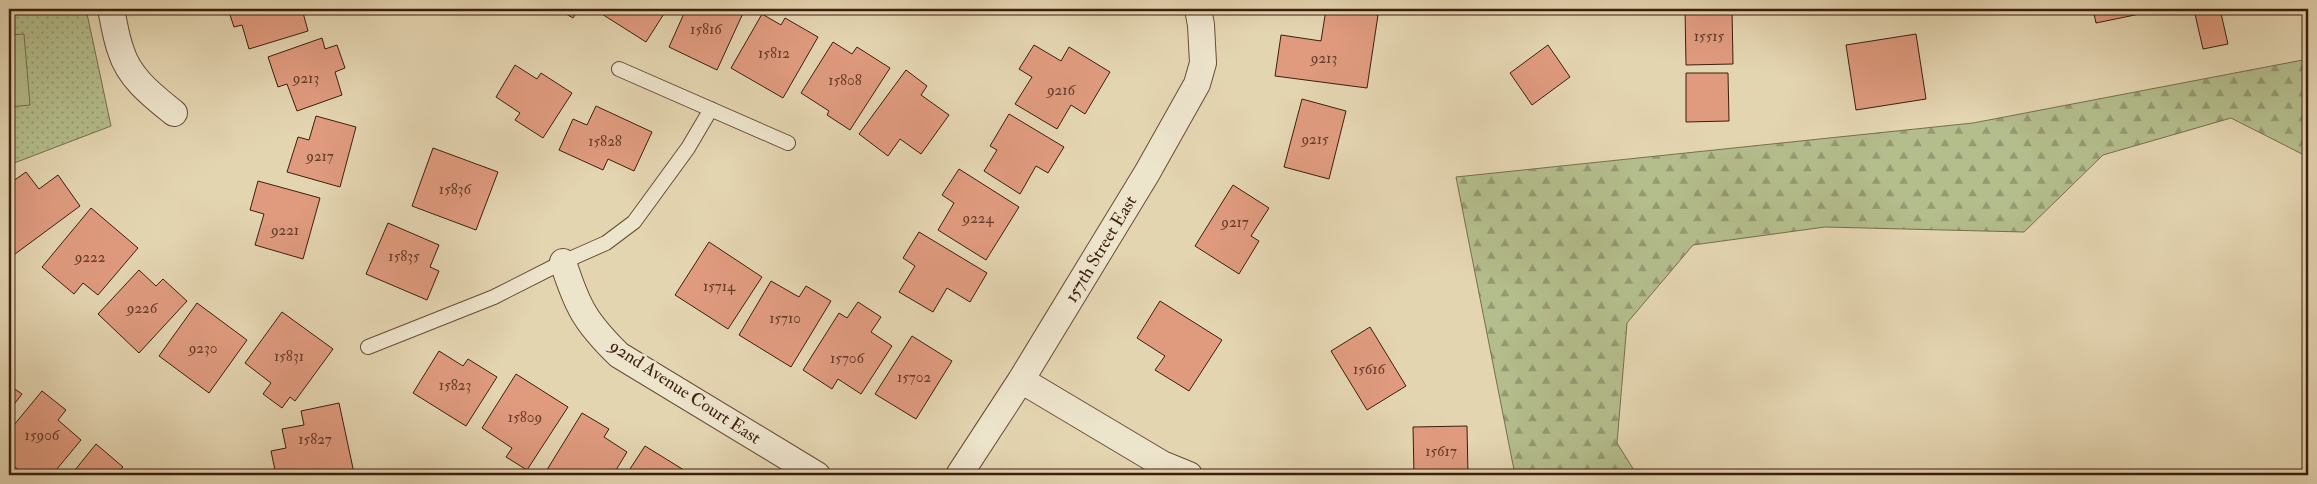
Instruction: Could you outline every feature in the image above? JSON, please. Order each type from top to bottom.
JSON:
[{"type":"street","points":[[111,9],[121,53],[130,71],[146,90],[174,113]]},
{"type":"street","name":"157th Street East","points":[[959,475],[1020,380],[1147,172],[1197,84],[1203,63],[1201,24],[1198,9]]},
{"type":"street","name":"92nd Avenue Court East","points":[[563,262],[583,316],[619,355],[817,475]]},
{"type":"street","points":[[1020,380],[1162,464],[1189,475]]},
{"type":"lane","points":[[619,69],[788,143]]},
{"type":"lane","points":[[368,348],[494,297],[563,262],[606,243],[634,222],[688,148],[711,109]]},
{"type":"green space","points":[[9,9],[86,9],[111,126],[9,165]]},
{"type":"green space","points":[[24,34],[30,105],[9,107],[9,35]]},
{"type":"green space","points":[[2308,59],[2308,157],[2231,118],[2103,155],[2024,232],[1825,227],[1693,245],[1627,323],[1617,443],[1637,475],[1515,475],[1456,177],[1973,123]]},
{"type":"building","points":[[228,9],[302,9],[308,31],[249,49],[242,25],[234,27]]},
{"type":"building","points":[[558,9],[579,9],[573,18]]},
{"type":"building","points":[[594,9],[667,9],[646,42]]},
{"type":"building","points":[[686,9],[739,9],[744,11],[717,70],[669,47]]},
{"type":"building","points":[[1326,9],[1340,9],[1378,15],[1367,88],[1275,76],[1281,35],[1321,41]]},
{"type":"building","points":[[1685,9],[1732,9],[1733,64],[1686,65]]},
{"type":"building","points":[[2093,9],[2164,9],[2096,23]]},
{"type":"building","points":[[2220,9],[2228,44],[2203,49],[2195,14]]},
{"type":"building","points":[[762,14],[781,25],[785,18],[818,37],[783,98],[731,68]]},
{"type":"building","points":[[1916,34],[1926,99],[1856,110],[1846,45]]},
{"type":"building","points":[[322,38],[325,49],[337,45],[345,68],[335,72],[342,95],[297,111],[287,84],[278,87],[268,57]]},
{"type":"building","points":[[833,42],[852,54],[857,47],[890,68],[850,130],[827,115],[829,111],[801,93]]},
{"type":"building","points":[[1034,45],[1061,61],[1069,47],[1110,72],[1085,114],[1071,105],[1057,129],[1015,104],[1032,77],[1019,69]]},
{"type":"building","points":[[1548,45],[1570,77],[1532,105],[1510,73]]},
{"type":"building","points":[[515,65],[537,79],[541,73],[572,93],[543,138],[515,120],[520,113],[496,97]]},
{"type":"building","points":[[906,70],[927,86],[921,95],[949,115],[921,154],[900,139],[888,156],[859,134]]},
{"type":"building","points":[[1686,73],[1728,73],[1729,121],[1686,122]]},
{"type":"building","points":[[1302,99],[1346,111],[1329,179],[1284,167]]},
{"type":"building","points":[[596,106],[652,132],[634,171],[608,159],[603,170],[559,150],[573,119],[587,125]]},
{"type":"building","points":[[1009,114],[1064,147],[1048,173],[1036,166],[1020,194],[984,171],[997,150],[990,146]]},
{"type":"building","points":[[316,116],[356,127],[340,187],[287,172],[298,137],[309,140]]},
{"type":"building","points":[[433,148],[498,172],[476,230],[412,206]]},
{"type":"building","points":[[959,169],[1019,207],[986,260],[938,230],[954,203],[942,195]]},
{"type":"building","points":[[26,172],[39,189],[58,175],[80,206],[15,254],[9,246],[9,184]]},
{"type":"building","points":[[258,181],[320,198],[303,259],[255,245],[264,214],[250,210]]},
{"type":"building","points":[[1233,185],[1269,208],[1251,236],[1259,241],[1239,274],[1195,246]]},
{"type":"building","points":[[91,208],[138,248],[98,295],[83,283],[74,294],[42,267]]},
{"type":"building","points":[[388,223],[439,245],[430,267],[439,271],[427,300],[366,274]]},
{"type":"building","points":[[919,232],[987,273],[970,302],[947,288],[933,312],[899,292],[915,266],[903,258]]},
{"type":"building","points":[[709,242],[762,277],[728,329],[675,295]]},
{"type":"building","points":[[139,270],[156,286],[163,279],[187,301],[139,353],[98,314]]},
{"type":"building","points":[[771,281],[799,297],[806,286],[831,301],[791,367],[739,335]]},
{"type":"building","points":[[1160,301],[1222,340],[1189,391],[1155,370],[1165,356],[1137,338]]},
{"type":"building","points":[[858,302],[881,317],[871,332],[892,346],[861,394],[838,379],[832,389],[803,370],[839,313],[847,318]]},
{"type":"building","points":[[197,303],[247,340],[209,393],[159,356]]},
{"type":"building","points":[[282,312],[333,349],[295,401],[290,397],[282,408],[263,394],[271,383],[245,363]]},
{"type":"building","points":[[1370,327],[1406,386],[1367,410],[1331,351]]},
{"type":"building","points":[[912,336],[952,361],[916,419],[875,394]]},
{"type":"building","points":[[439,351],[463,366],[468,359],[497,377],[466,426],[413,393]]},
{"type":"building","points":[[516,374],[568,407],[527,470],[506,457],[512,448],[482,428]]},
{"type":"building","points":[[9,385],[22,394],[9,411]]},
{"type":"building","points":[[42,391],[66,410],[58,420],[81,440],[52,475],[25,475],[9,462],[9,431]]},
{"type":"building","points":[[339,403],[354,473],[342,475],[289,475],[289,472],[276,475],[271,451],[286,448],[282,429],[304,425],[301,411]]},
{"type":"building","points":[[582,413],[609,429],[604,437],[627,452],[613,475],[548,475],[545,473]]},
{"type":"building","points":[[1467,426],[1468,475],[1414,475],[1413,427]]},
{"type":"building","points":[[96,444],[123,467],[115,475],[71,475]]},
{"type":"building","points":[[645,446],[692,475],[626,475]]}]
